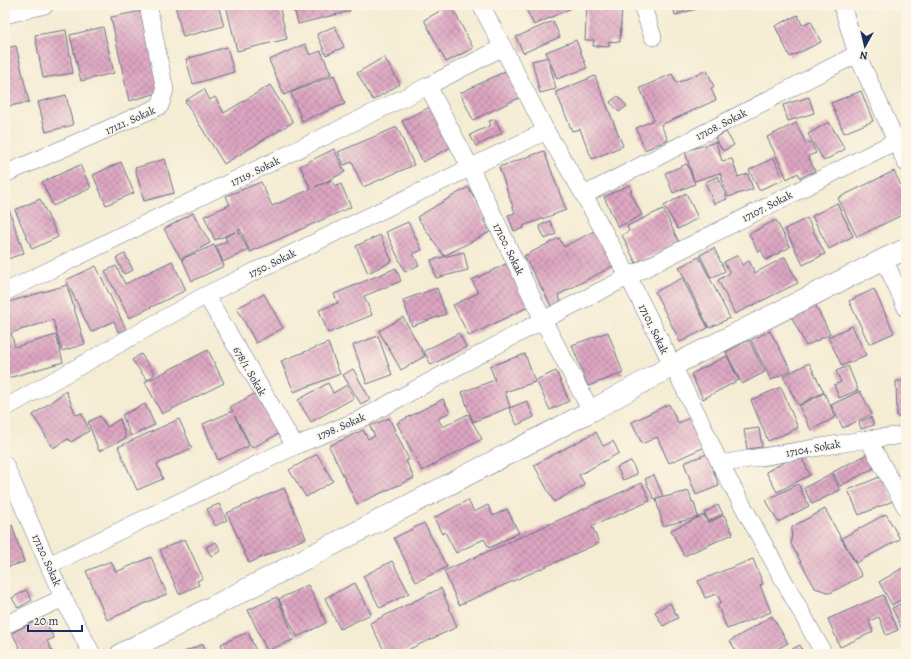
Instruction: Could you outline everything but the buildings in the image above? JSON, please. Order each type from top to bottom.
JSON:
[{"type":"street","points":[[5,15],[45,5]]},
{"type":"street","name":"17121. Sokak","points":[[5,174],[160,106],[165,90],[148,5]]},
{"type":"street","name":"17101. Sokak","points":[[481,5],[546,131],[584,195],[628,276],[700,420],[720,464],[824,654]]},
{"type":"street","points":[[642,5],[653,37]]},
{"type":"street","points":[[842,5],[857,54],[901,139],[906,163]]},
{"type":"street","name":"17119. Sokak","points":[[5,292],[428,86],[503,47]]},
{"type":"street","name":"17108. Sokak","points":[[584,195],[857,54]]},
{"type":"street","name":"17100. Sokak","points":[[428,86],[470,167],[543,320],[591,411]]},
{"type":"street","name":"1750. Sokak","points":[[5,408],[206,295],[546,131]]},
{"type":"street","name":"17107. Sokak","points":[[628,276],[901,139]]},
{"type":"street","points":[[121,654],[591,411],[672,366],[906,249]]},
{"type":"street","points":[[884,259],[906,308]]},
{"type":"street","name":"1798. Sokak","points":[[49,565],[295,446],[361,419],[543,320],[628,276]]},
{"type":"street","name":"678/1. Sokak","points":[[206,295],[295,446]]},
{"type":"street","name":"17104. Sokak","points":[[720,464],[868,439],[906,435]]},
{"type":"street","points":[[868,439],[906,508]]},
{"type":"street","name":"17120. Sokak","points":[[5,465],[63,598],[92,654]]},
{"type":"street","points":[[5,625],[63,598]]}]
